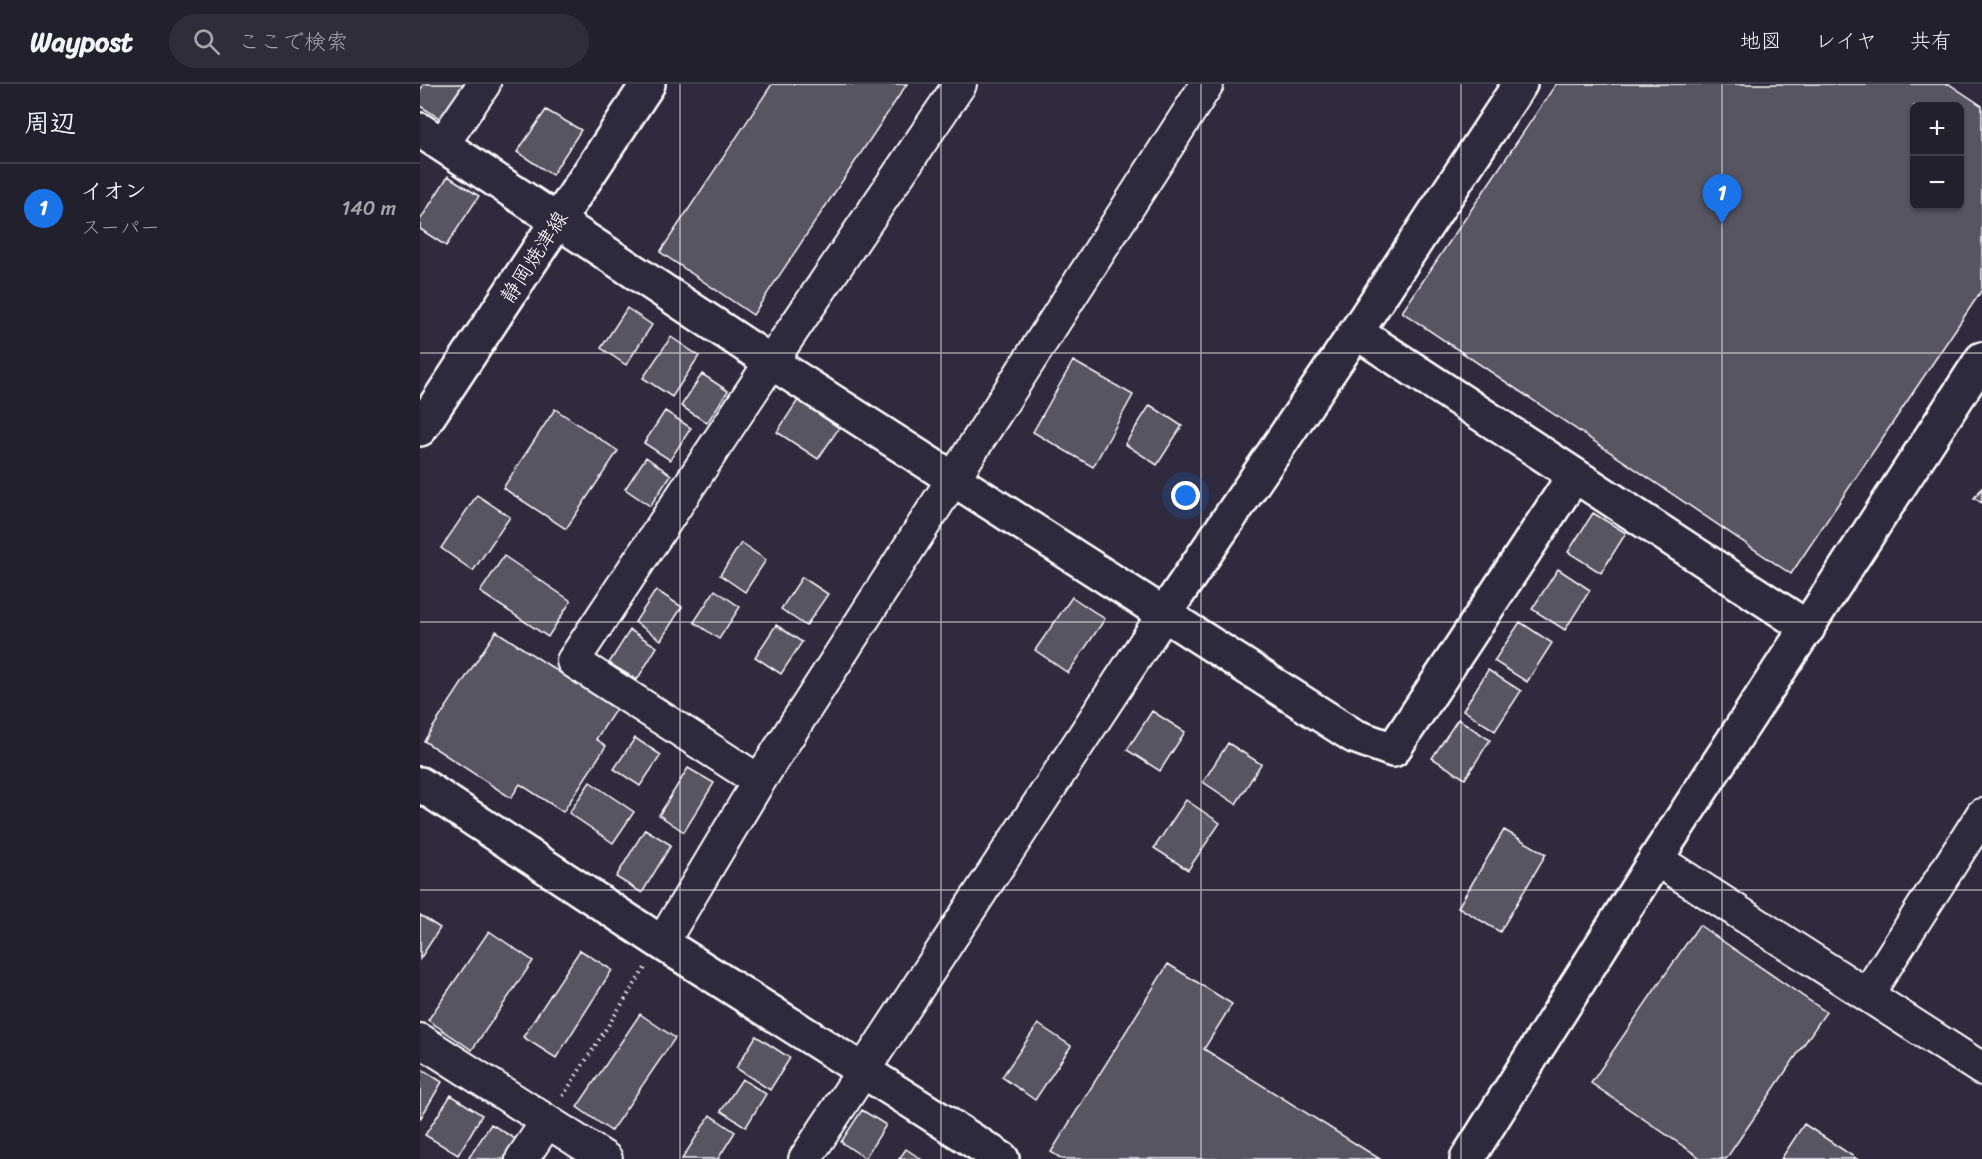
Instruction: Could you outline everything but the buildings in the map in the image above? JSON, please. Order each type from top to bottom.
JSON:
[{"type":"street","points":[[484,84],[431,138],[556,223],[1354,736],[1393,750],[1574,476]]},
{"type":"street","name":"静岡焼津線","points":[[420,429],[648,84]]},
{"type":"street","points":[[759,781],[573,661],[771,362],[960,84]]},
{"type":"street","points":[[662,943],[759,781],[1207,84]]},
{"type":"street","points":[[805,1159],[1164,614],[1356,332],[1520,84]]},
{"type":"street","points":[[1356,332],[1808,628]]},
{"type":"street","points":[[1467,1159],[1656,860],[1982,359]]},
{"type":"street","points":[[420,784],[662,943],[1002,1159]]},
{"type":"street","points":[[1867,995],[1982,815]]},
{"type":"street","points":[[1656,860],[1982,1069]]},
{"type":"street","points":[[420,1040],[606,1159]]},
{"type":"street","points":[[522,1159],[547,1122]]},
{"type":"path","points":[[547,1122],[662,943]]},
{"type":"place","name":"イオン","points":[[1722,224]]}]
